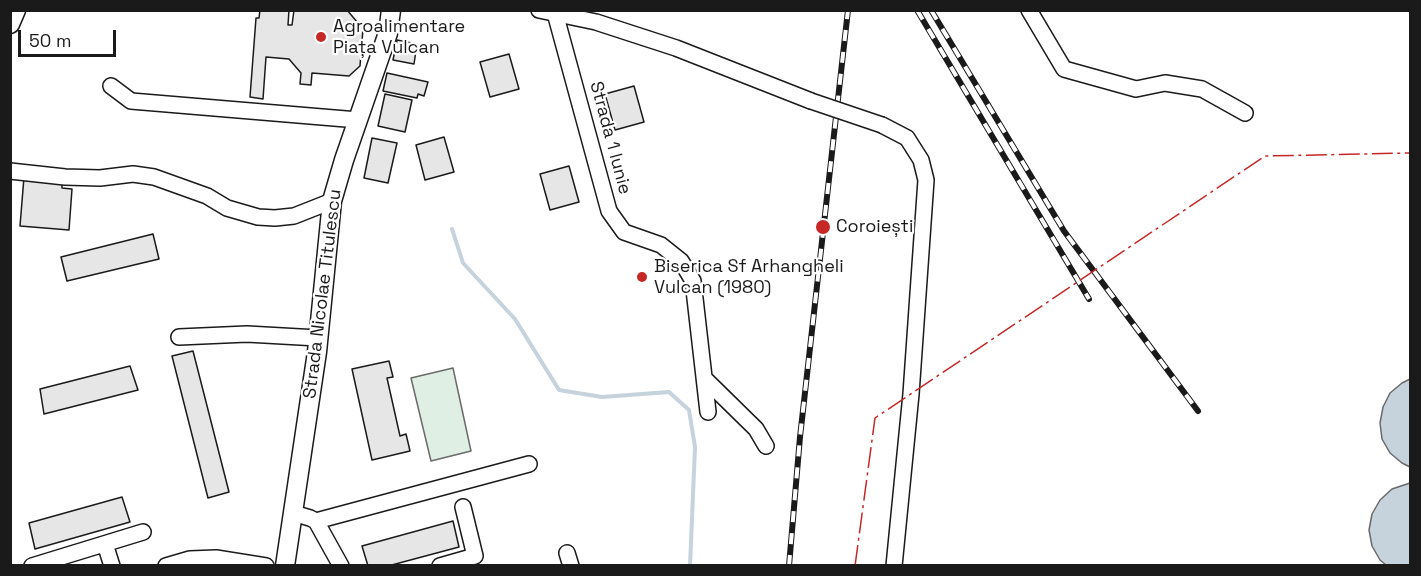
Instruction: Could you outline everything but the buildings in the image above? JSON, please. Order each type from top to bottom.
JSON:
[{"type":"main road","points":[[10,24],[16,10]]},
{"type":"main road","name":"Strada Nicolae Titulescu","points":[[285,566],[318,338],[332,201],[388,33],[391,10]]},
{"type":"street","points":[[539,10],[596,22],[676,48],[882,125],[907,138],[921,160],[926,180],[911,394],[894,566]]},
{"type":"street","points":[[1029,10],[1064,69],[1136,90],[1165,84],[1202,89],[1245,113]]},
{"type":"street","name":"Strada 1 Iunie","points":[[555,13],[609,211],[624,232],[661,245],[681,261],[693,281],[708,412]]},
{"type":"street","points":[[111,86],[131,101],[358,120]]},
{"type":"street","points":[[10,171],[64,177],[100,178],[133,174],[154,177],[207,196],[227,208],[258,217],[294,216],[332,201]]},
{"type":"street","points":[[179,337],[247,334],[318,338]]},
{"type":"street","points":[[704,378],[756,429],[766,446]]},
{"type":"street","points":[[293,513],[316,521],[529,464]]},
{"type":"street","points":[[440,566],[475,556],[463,507]]},
{"type":"street","points":[[316,521],[341,566]]},
{"type":"street","points":[[32,566],[143,532]]},
{"type":"street","points":[[105,544],[112,566]]},
{"type":"street","points":[[166,566],[190,559],[216,558],[266,566]]},
{"type":"green space","points":[[453,368],[471,451],[431,461],[411,378]]},
{"type":"shaded area","points":[[1410,379],[1410,467],[1390,453],[1382,439],[1380,423],[1383,407],[1390,393]]},
{"type":"shaded area","points":[[1410,483],[1410,565],[1386,565],[1380,560],[1372,546],[1369,530],[1372,514],[1380,500],[1392,489]]},
{"type":"waterway","points":[[452,229],[463,263],[515,319],[559,390],[602,397],[669,392],[689,410],[695,447],[690,566]]},
{"type":"railway","points":[[789,566],[800,437],[848,10]]},
{"type":"railway","points":[[917,10],[1089,299]]},
{"type":"railway","points":[[931,10],[1064,231],[1198,411]]},
{"type":"power","points":[[855,566],[875,418],[1265,156],[1410,153]]},
{"type":"place","name":"Agroalimentare Piața Vulcan","points":[[321,37]]},
{"type":"place","name":"Coroiești","points":[[823,227]]},
{"type":"place","name":"Biserica Sf Arhangheli Vulcan (1980)","points":[[642,277]]}]
